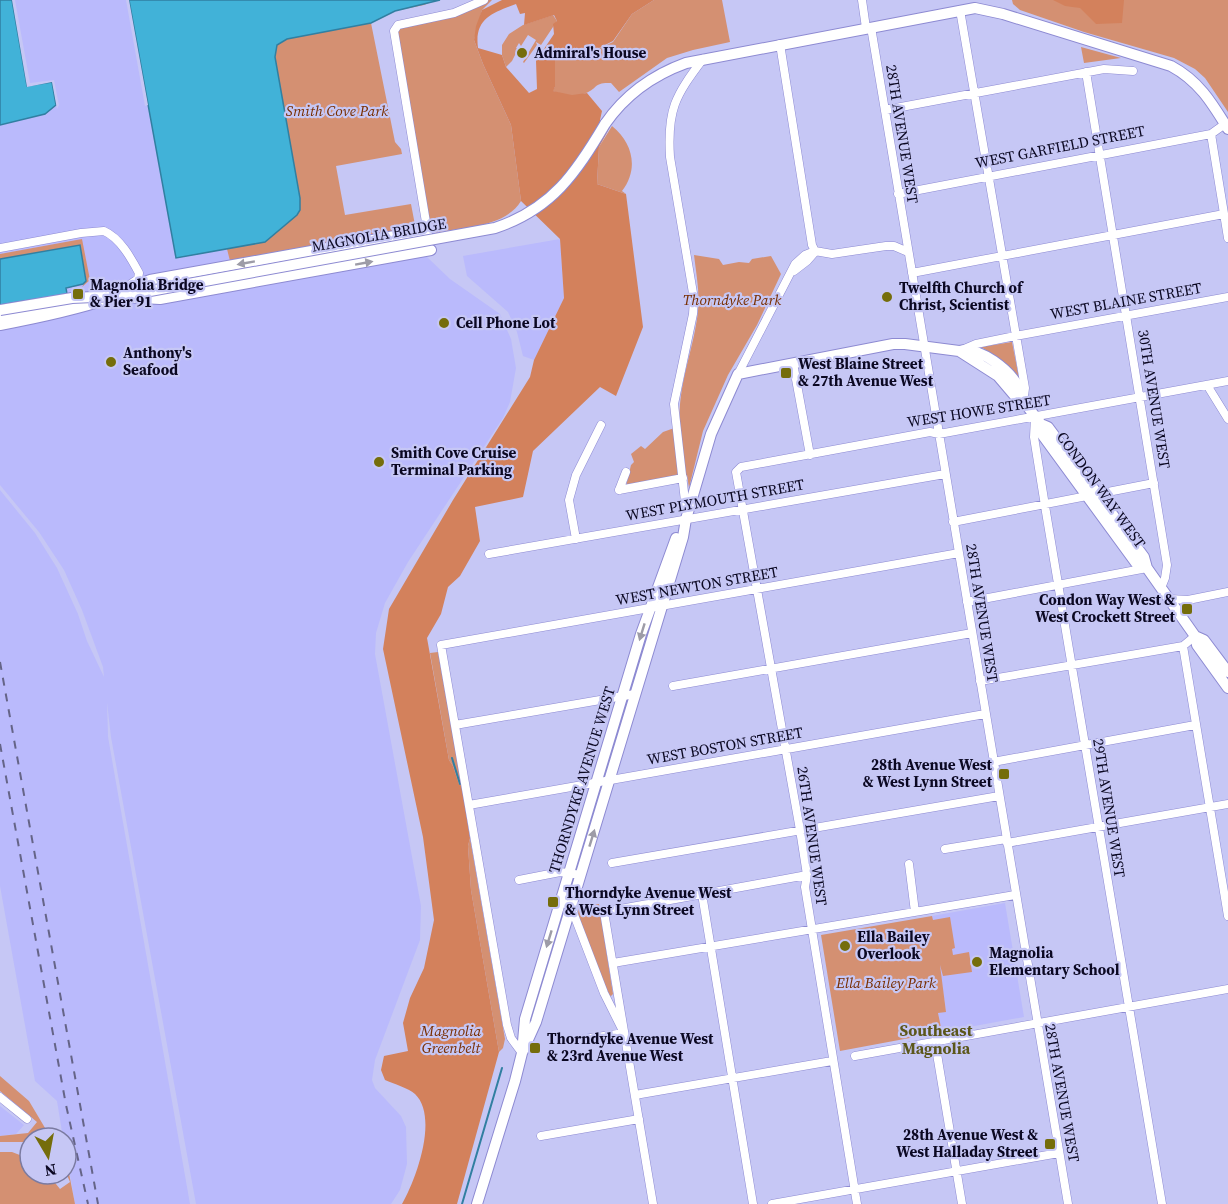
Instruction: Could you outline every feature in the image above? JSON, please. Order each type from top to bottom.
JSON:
[{"type":"main road","points":[[704,58],[974,8],[1003,14],[1171,66],[1193,80],[1204,91],[1226,126]]},
{"type":"main road","name":"MAGNOLIA BRIDGE","points":[[0,310],[72,298],[115,296],[506,225],[537,208],[563,186],[619,106],[644,84],[677,66],[704,58]]},
{"type":"main road","points":[[115,296],[150,280],[428,230]]},
{"type":"main road","points":[[115,296],[160,299],[431,250]]},
{"type":"main road","name":"MAGNOLIA BRIDGE","points":[[0,325],[87,306],[115,296]]},
{"type":"main road","points":[[738,374],[893,344],[924,346]]},
{"type":"main road","name":"CONDON WAY WEST","points":[[924,346],[959,351],[993,372],[1015,396],[1024,402],[1038,420],[1048,427],[1092,495],[1144,557],[1147,568],[1196,636],[1204,640],[1228,672]]},
{"type":"main road","name":"THORNDYKE AVENUE WEST","points":[[477,1204],[522,1053],[525,1019],[566,904],[581,875],[683,537],[686,519],[711,434],[738,374]]},
{"type":"main road","name":"THORNDYKE AVENUE WEST","points":[[566,904],[569,873],[649,608],[677,533],[686,519]]},
{"type":"main road","name":"CONDON WAY WEST","points":[[1196,636],[1197,645],[1228,688]]},
{"type":"street","points":[[431,250],[394,34],[395,28],[398,25],[454,13],[484,0]]},
{"type":"street","name":"28TH AVENUE WEST","points":[[862,0],[885,110],[1068,1204]]},
{"type":"street","points":[[960,10],[1025,388],[1024,402]]},
{"type":"street","points":[[780,44],[812,245],[815,251],[832,254],[894,246],[908,252]]},
{"type":"street","points":[[686,519],[674,396],[692,323],[694,299],[670,157],[669,135],[674,102],[683,85],[704,58]]},
{"type":"street","points":[[885,110],[1104,69],[1133,71]]},
{"type":"street","name":"30TH AVENUE WEST","points":[[1086,72],[1167,565],[1161,588]]},
{"type":"street","name":"WEST GARFIELD STREET","points":[[898,194],[1211,134],[1226,126]]},
{"type":"street","points":[[1211,134],[1228,238]]},
{"type":"street","points":[[912,273],[1224,214]]},
{"type":"street","points":[[0,248],[81,232],[104,231],[124,248],[139,273],[138,279],[118,290],[93,299],[0,318]]},
{"type":"street","name":"THORNDYKE AVENUE WEST","points":[[738,374],[790,273],[807,261],[815,251]]},
{"type":"street","name":"WEST BLAINE STREET","points":[[959,351],[976,344],[1015,336],[1228,297]]},
{"type":"street","points":[[793,363],[810,455]]},
{"type":"street","name":"WEST HOWE STREET","points":[[736,472],[741,467],[930,432],[939,434],[1038,420],[1228,381]]},
{"type":"street","points":[[1207,385],[1228,419]]},
{"type":"street","name":"29TH AVENUE WEST","points":[[1038,420],[1034,437],[1044,504],[1162,1204]]},
{"type":"street","points":[[576,539],[569,501],[576,475],[601,425]]},
{"type":"street","points":[[626,472],[619,490],[683,478]]},
{"type":"street","name":"26TH AVENUE WEST","points":[[736,472],[800,830],[807,875],[805,887],[857,1204]]},
{"type":"street","name":"WEST PLYMOUTH STREET","points":[[489,554],[945,474]]},
{"type":"street","points":[[953,522],[1154,483]]},
{"type":"street","name":"WEST NEWTON STREET","points":[[455,725],[441,645],[958,553]]},
{"type":"street","points":[[967,602],[1147,568]]},
{"type":"street","points":[[1169,599],[1188,600],[1228,592]]},
{"type":"street","points":[[673,686],[972,633]]},
{"type":"street","points":[[980,681],[1183,646],[1196,636]]},
{"type":"street","points":[[1183,646],[1228,916]]},
{"type":"street","points":[[522,1053],[511,1038],[507,1025],[455,725],[636,694]]},
{"type":"street","name":"WEST BOSTON STREET","points":[[469,806],[985,714]]},
{"type":"street","points":[[993,762],[1195,725]]},
{"type":"street","points":[[612,863],[999,796]]},
{"type":"street","points":[[945,849],[1098,827],[1228,804]]},
{"type":"street","points":[[909,864],[915,912]]},
{"type":"street","points":[[519,880],[560,872],[581,875]]},
{"type":"street","points":[[653,1204],[604,912],[807,875]]},
{"type":"street","points":[[702,894],[753,1204]]},
{"type":"street","points":[[613,963],[1016,895]]},
{"type":"street","points":[[566,904],[604,993],[624,1033]]},
{"type":"street","points":[[855,1056],[1228,989]]},
{"type":"street","points":[[577,1040],[624,1033]]},
{"type":"street","points":[[935,1042],[962,1204]]},
{"type":"street","points":[[635,1095],[832,1060]]},
{"type":"street","points":[[0,1097],[27,1119]]},
{"type":"street","points":[[541,1136],[639,1119]]},
{"type":"street","points":[[772,1204],[1059,1153]]},
{"type":"shaded area","points":[[0,0],[12,0],[27,86],[52,82],[56,105],[45,114],[0,125]]},
{"type":"shaded area","points":[[12,0],[129,0],[176,258],[228,249],[230,261],[406,230],[415,225],[427,257],[450,279],[500,314],[511,339],[516,368],[510,402],[503,418],[408,562],[385,603],[376,633],[375,654],[421,906],[420,940],[375,1060],[372,1080],[375,1088],[401,1116],[406,1127],[407,1164],[400,1190],[391,1204],[196,1204],[111,737],[107,702],[108,737],[190,1204],[75,1204],[72,1186],[78,1186],[78,1126],[61,1126],[57,1101],[35,1081],[0,886],[0,490],[35,533],[57,568],[104,677],[103,667],[82,610],[64,570],[39,532],[0,485],[0,125],[45,114],[56,105],[27,87]]},
{"type":"shaded area","points":[[129,0],[440,0],[395,11],[371,23],[287,39],[277,45],[275,57],[300,198],[300,210],[265,242],[176,258]]},
{"type":"shaded area","points":[[560,239],[564,298],[534,360],[523,356],[517,332],[508,312],[467,276],[463,256]]},
{"type":"shaded area","points":[[80,245],[86,281],[83,284],[66,288],[67,294],[0,305],[0,259]]},
{"type":"shaded area","name":"Magnolia Elementary School","points":[[1005,903],[1024,1017],[942,1032],[938,1013],[946,1011],[932,916]]},
{"type":"shaded area","points":[[0,1106],[24,1125],[18,1126],[16,1134],[0,1136]]},
{"type":"green space","points":[[205,0],[436,0],[395,11],[371,23],[395,142],[402,154],[336,166],[345,215],[411,204],[415,225],[406,230],[230,261],[227,249],[176,258]]},
{"type":"green space","name":"Smith Cove Park","points":[[484,0],[492,0],[482,10],[474,40],[511,125],[521,201],[504,217],[492,222],[428,234],[395,28],[444,16]]},
{"type":"green space","name":"Magnolia Greenbelt","points":[[502,0],[654,0],[632,14],[613,41],[595,50],[569,53],[555,49],[555,87],[553,91],[572,95],[587,93],[602,111],[600,120],[610,127],[599,147],[597,184],[626,194],[643,327],[616,396],[600,387],[533,451],[523,497],[475,507],[480,541],[460,576],[448,587],[441,614],[427,638],[449,760],[462,786],[470,838],[468,846],[471,890],[499,1052],[457,1204],[402,1204],[419,1165],[423,1149],[425,1118],[422,1104],[415,1094],[385,1080],[381,1070],[384,1056],[408,1051],[403,1023],[410,998],[424,968],[434,920],[423,837],[383,649],[389,609],[453,500],[530,377],[534,360],[564,298],[560,239],[521,201],[511,125],[474,40],[482,10]],"holes":[[[516,4],[520,14],[525,13],[524,25],[554,15],[557,21],[553,24],[554,34],[536,61],[537,89],[529,93],[506,67],[502,55],[478,48],[479,30],[487,18]]]},
{"type":"green space","points":[[654,0],[722,0],[730,42],[667,58],[619,92],[611,83],[599,84],[590,91],[578,95],[552,91],[555,87],[555,49],[569,53],[595,50],[613,42],[632,14]]},
{"type":"green space","points":[[1012,0],[1228,0],[1228,112],[1205,78],[1195,69],[1174,58],[1084,32],[1020,10]]},
{"type":"green space","points":[[1053,0],[1124,0],[1122,23],[1096,24],[1080,8],[1065,6]]},
{"type":"green space","points":[[553,15],[557,21],[541,45],[536,42],[537,45],[524,63],[536,40],[528,35],[521,46],[519,43],[512,61],[506,67],[502,45],[509,34],[523,25]]},
{"type":"green space","points":[[1081,47],[1121,58],[1084,63]]},
{"type":"green space","points":[[612,126],[625,140],[631,157],[631,174],[622,191],[626,194],[597,184],[599,147]]},
{"type":"green space","points":[[82,239],[90,280],[82,287],[86,280],[80,245],[0,259],[0,254]]},
{"type":"green space","name":"Thorndyke Park","points":[[694,255],[719,259],[723,265],[749,263],[752,259],[771,256],[781,274],[757,325],[728,375],[703,431],[689,488],[687,475],[626,486],[631,465],[634,462],[631,454],[641,446],[645,449],[663,432],[680,426],[683,382],[698,311]]},
{"type":"green space","points":[[1012,342],[1019,378],[997,357],[981,347]]},
{"type":"green space","points":[[438,652],[462,786],[449,760],[430,653]]},
{"type":"green space","points":[[470,838],[505,1039],[503,1048],[499,1052],[471,890],[468,846]]},
{"type":"green space","points":[[599,904],[613,994],[611,996],[608,995],[578,914],[579,907]]},
{"type":"green space","name":"Ella Bailey Park","points":[[932,916],[933,920],[950,917],[955,948],[952,949],[953,955],[969,952],[972,972],[943,976],[940,965],[946,1012],[938,1013],[942,1032],[840,1051],[821,935]]},
{"type":"green space","points":[[0,1076],[29,1101],[44,1126],[34,1126],[37,1122],[0,1091]]},
{"type":"green space","points":[[18,1134],[18,1142],[0,1142],[0,1136]]},
{"type":"green space","points":[[0,1152],[12,1152],[18,1154],[18,1186],[58,1186],[60,1189],[64,1186],[71,1186],[75,1204],[0,1204]]},
{"type":"pier","points":[[12,0],[15,0],[30,83],[54,80],[59,105],[57,109],[52,82],[27,87]]},
{"type":"pier","points":[[126,0],[129,0],[148,105],[145,106]]},
{"type":"waterway","points":[[452,758],[460,784]]},
{"type":"waterway","points":[[462,1204],[502,1068]]},
{"type":"railway","points":[[0,662],[98,1204]]},
{"type":"railway","points":[[0,744],[66,1105],[88,1204]]},
{"type":"place","name":"Admiral's House","points":[[522,53]]},
{"type":"place","name":"Magnolia Bridge & Pier 91","points":[[78,294]]},
{"type":"place","name":"Twelfth Church of Christ, Scientist","points":[[887,297]]},
{"type":"place","name":"Cell Phone Lot","points":[[444,323]]},
{"type":"place","name":"Anthony's Seafood","points":[[111,362]]},
{"type":"place","name":"West Blaine Street & 27th Avenue West","points":[[786,373]]},
{"type":"place","name":"Smith Cove Cruise Terminal Parking","points":[[379,462]]},
{"type":"place","name":"Condon Way West & West Crockett Street","points":[[1187,609]]},
{"type":"place","name":"28th Avenue West & West Lynn Street","points":[[1004,774]]},
{"type":"place","name":"Thorndyke Avenue West & West Lynn Street","points":[[553,902]]},
{"type":"place","name":"Ella Bailey Overlook","points":[[845,946]]},
{"type":"place","name":"Magnolia Elementary School","points":[[977,962]]},
{"type":"place","name":"Thorndyke Avenue West & 23rd Avenue West","points":[[535,1048]]},
{"type":"place","name":"28th Avenue West & West Halladay Street","points":[[1050,1144]]},
{"type":"district","name":"Southeast Magnolia","points":[[936,1039]]}]
